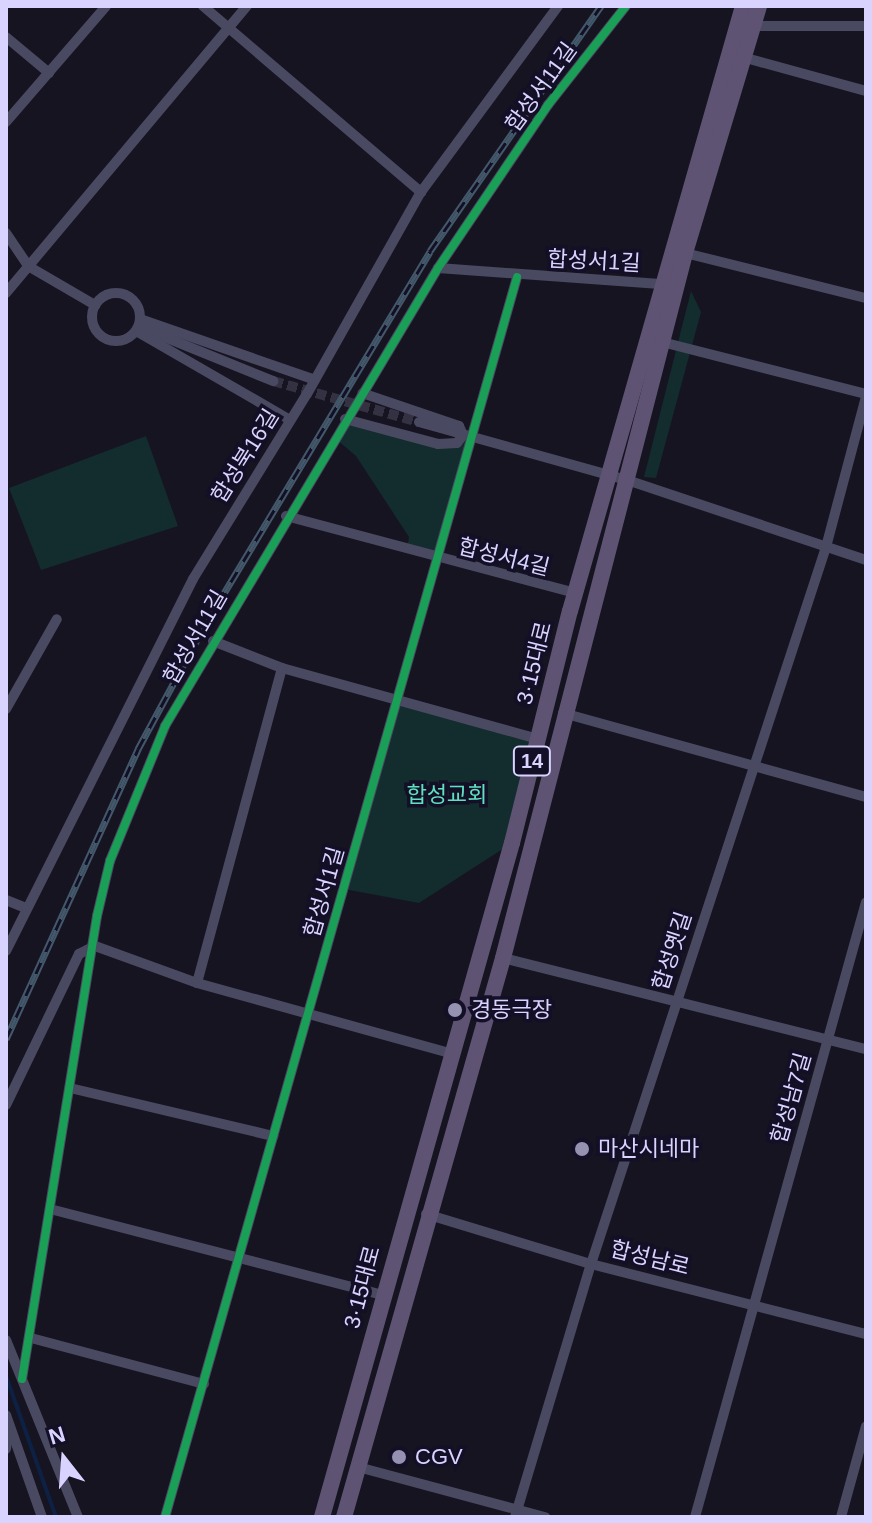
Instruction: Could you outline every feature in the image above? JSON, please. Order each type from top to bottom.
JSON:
[{"type":"main road","name":"3·15대로","points":[[322,1517],[538,739],[575,593],[743,6]]},
{"type":"main road","name":"3·15대로","points":[[344,1517],[426,1214],[503,958],[563,713],[685,253],[746,58],[759,6]]},
{"type":"street","points":[[6,122],[106,6]]},
{"type":"street","points":[[203,6],[421,192]]},
{"type":"street","points":[[6,293],[247,6]]},
{"type":"street","name":"합성북16길","points":[[6,951],[193,579],[315,380],[421,192],[558,6]]},
{"type":"street","name":"합성서11길","points":[[22,1379],[110,861],[165,726],[286,516],[438,268],[548,105],[626,6]]},
{"type":"street","points":[[755,26],[866,26]]},
{"type":"street","points":[[6,37],[49,73]]},
{"type":"street","points":[[746,58],[866,91]]},
{"type":"street","points":[[7,236],[28,266],[95,305]]},
{"type":"street","points":[[685,253],[866,298]]},
{"type":"street","points":[[438,268],[517,277]]},
{"type":"street","name":"합성서1길","points":[[165,1517],[436,558],[466,436],[517,277],[663,284]]},
{"type":"street","points":[[138,326],[116,341],[102,337],[93,325],[95,305],[103,296],[119,293],[134,301],[138,326],[290,420]]},
{"type":"street","points":[[138,326],[315,380]]},
{"type":"street","points":[[138,326],[273,381]]},
{"type":"street","points":[[662,342],[866,395]]},
{"type":"street","points":[[362,393],[459,426],[466,436]]},
{"type":"street","name":"합성옛길","points":[[516,1513],[591,1264],[826,547],[866,395]]},
{"type":"street","points":[[345,419],[438,444],[457,443],[466,436]]},
{"type":"street","points":[[419,422],[627,480],[866,560]]},
{"type":"street","name":"합성서4길","points":[[286,516],[575,593]]},
{"type":"street","points":[[6,709],[57,619]]},
{"type":"street","points":[[213,641],[282,668],[538,739]]},
{"type":"street","points":[[197,983],[282,668]]},
{"type":"street","points":[[563,713],[866,797]]},
{"type":"street","points":[[6,900],[26,908]]},
{"type":"street","name":"합성남7길","points":[[695,1517],[751,1305],[830,1039],[866,902]]},
{"type":"street","points":[[6,1105],[79,954],[95,946],[197,983],[450,1053]]},
{"type":"street","points":[[503,958],[866,1049]]},
{"type":"street","points":[[70,1088],[273,1136]]},
{"type":"street","points":[[50,1209],[382,1295]]},
{"type":"street","name":"합성남로","points":[[426,1214],[591,1264],[866,1334]]},
{"type":"street","points":[[31,1338],[204,1384]]},
{"type":"street","points":[[6,1340],[78,1517]]},
{"type":"street","points":[[6,1449],[8,1420]]},
{"type":"street","points":[[8,1420],[42,1517]]},
{"type":"street","points":[[841,1517],[866,1426]]},
{"type":"street","points":[[358,1467],[516,1513],[545,1517]]},
{"type":"green space","points":[[691,291],[701,312],[656,478],[644,477]]},
{"type":"green space","points":[[345,419],[438,444],[469,437],[436,558],[407,550],[409,537],[356,456],[337,440]]},
{"type":"green space","points":[[146,436],[178,526],[41,570],[9,488]]},
{"type":"green space","name":"합성교회","points":[[396,700],[538,739],[512,843],[419,903],[344,889]]},
{"type":"waterway","points":[[6,1376],[56,1517]]},
{"type":"tunnel","points":[[273,381],[419,422]]},
{"type":"railway","points":[[6,1039],[138,749],[206,623],[430,251],[601,6]]},
{"type":"cycle path","points":[[22,1379],[97,916],[110,861],[165,726],[438,268],[548,105],[626,6]]},
{"type":"cycle path","points":[[165,1517],[517,277]]},
{"type":"place","name":"경동극장","points":[[455,1010]]},
{"type":"place","name":"마산시네마","points":[[582,1149]]},
{"type":"place","name":"CGV","points":[[399,1457]]}]
